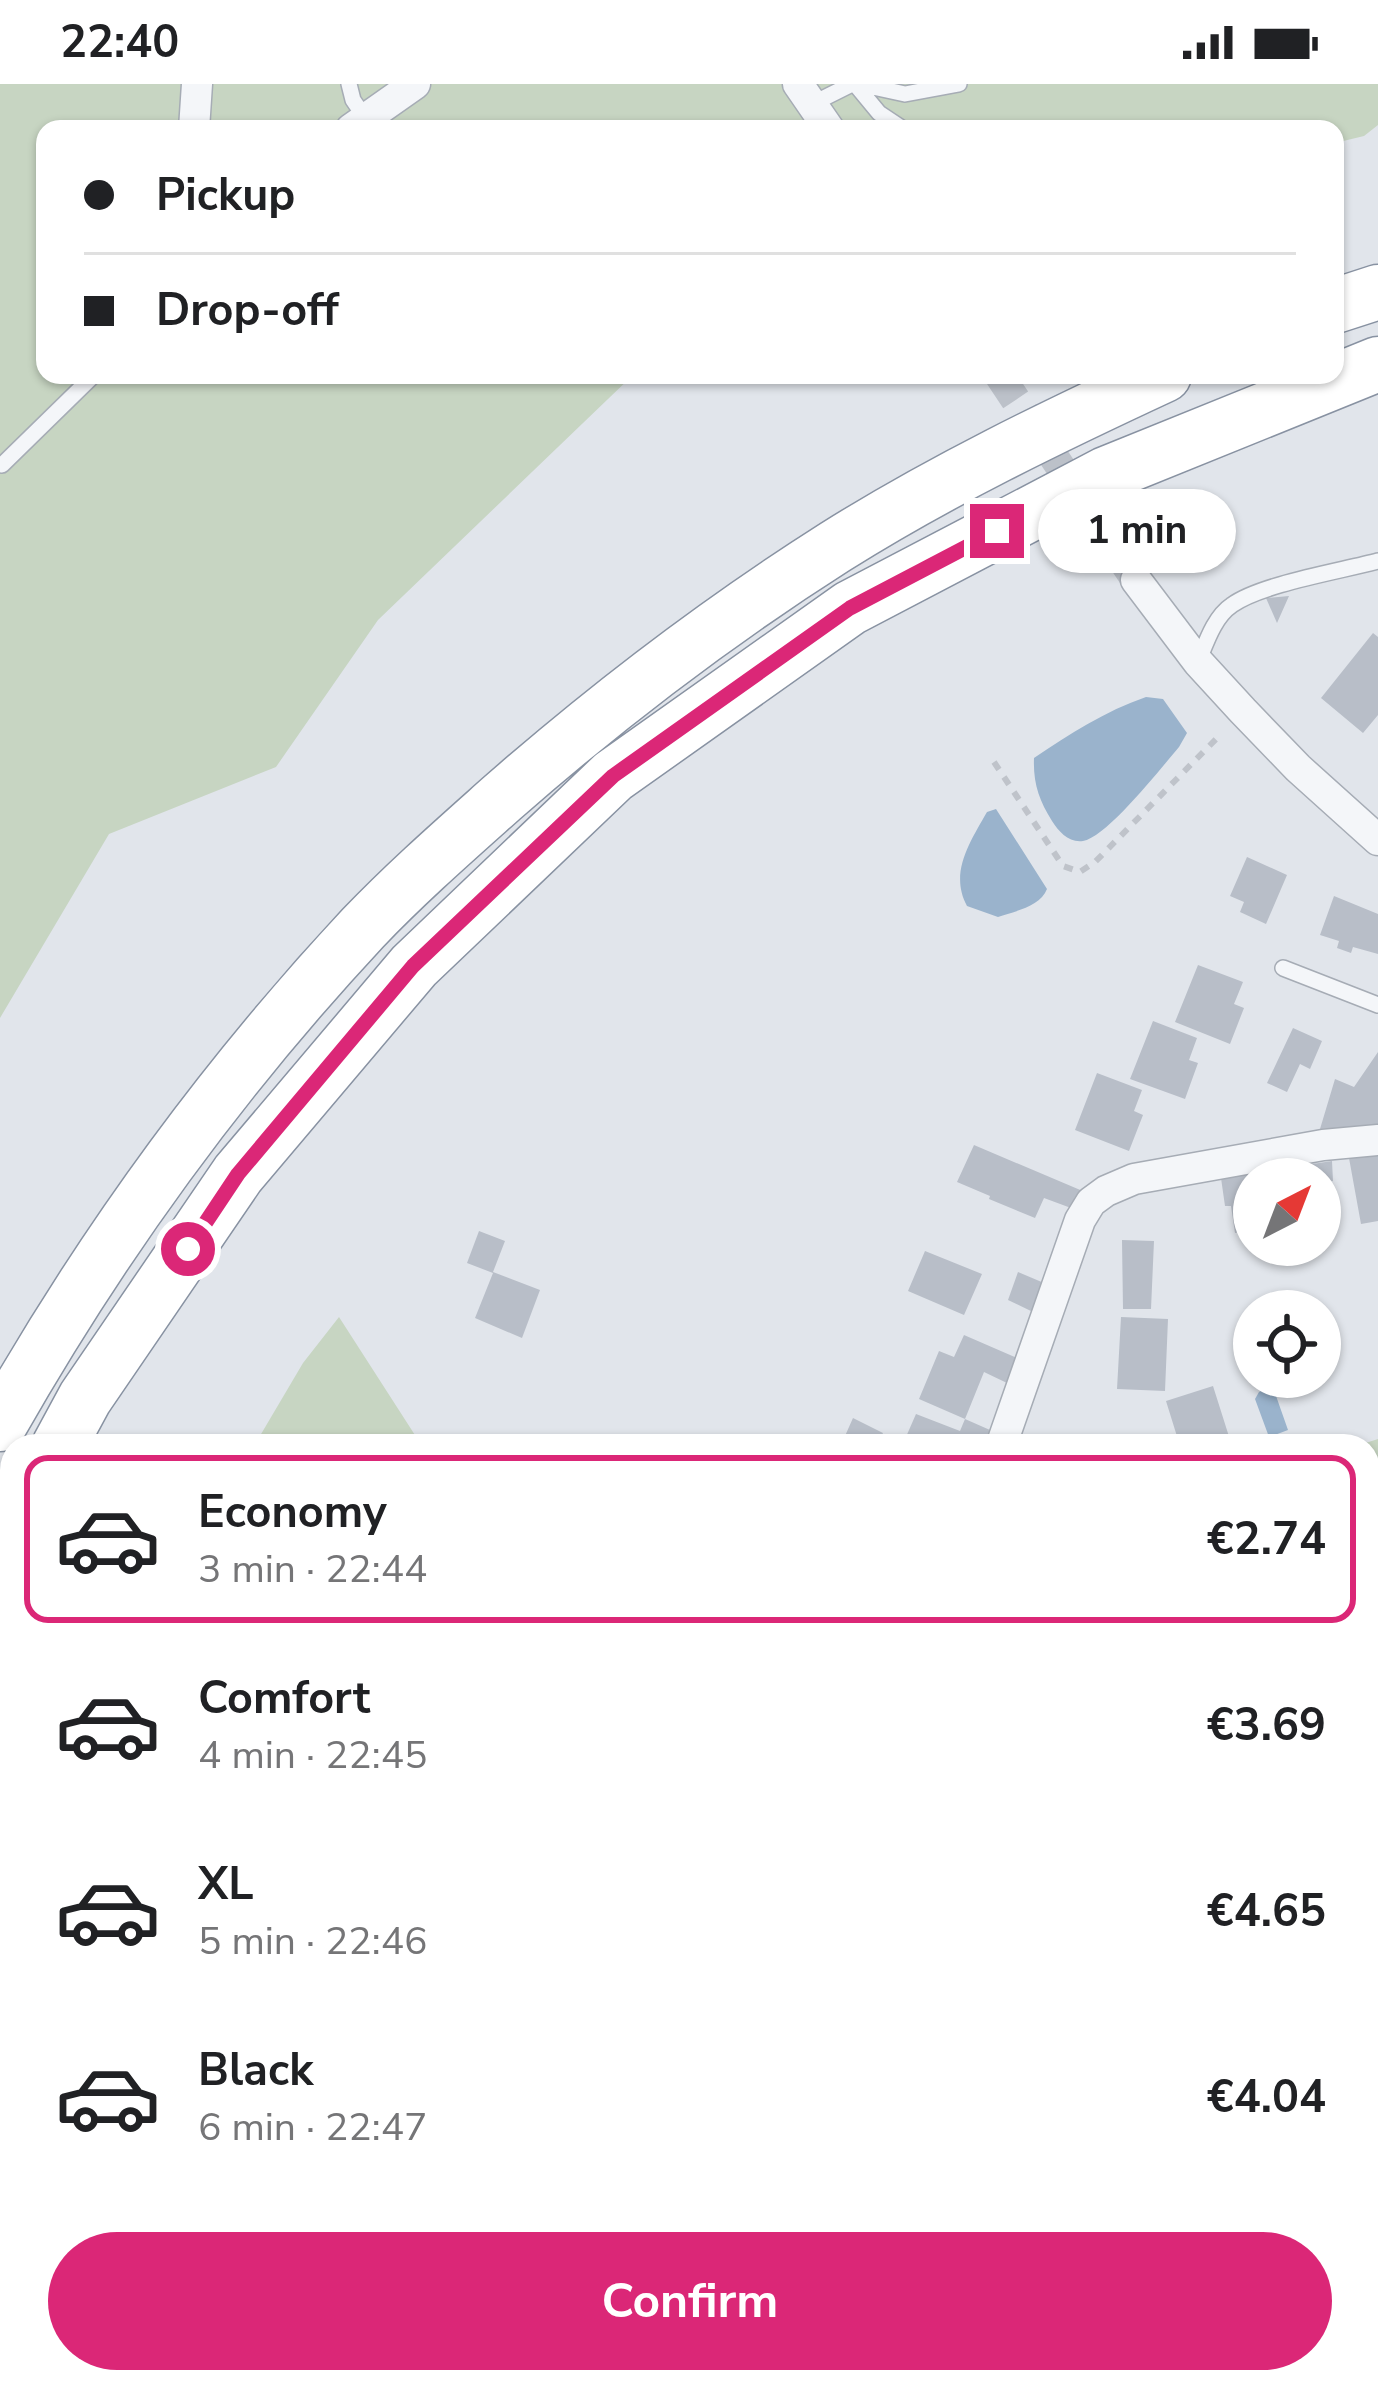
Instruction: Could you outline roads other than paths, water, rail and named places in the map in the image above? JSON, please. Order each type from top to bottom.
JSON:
[{"type":"highway","points":[[1344,303],[1378,292]]},
{"type":"highway","points":[[1344,378],[1378,364]]},
{"type":"highway","points":[[0,1424],[72,1305],[175,1153],[314,982],[461,834],[572,737],[698,639],[837,546],[957,476],[1146,384]]},
{"type":"highway","points":[[66,1434],[238,1174],[413,966],[613,776],[850,608],[1106,474],[1329,384]]},
{"type":"street","points":[[195,120],[197,84]]},
{"type":"street","points":[[364,120],[415,84]]},
{"type":"street","points":[[1136,580],[1198,662],[1243,711],[1378,840]]},
{"type":"street","points":[[1005,1434],[1062,1266],[1091,1202],[1134,1179],[1323,1145],[1378,1140]]},
{"type":"lane","points":[[349,84],[357,120]]},
{"type":"lane","points":[[855,84],[890,120]]},
{"type":"lane","points":[[813,106],[855,84],[905,94],[959,84]]},
{"type":"lane","points":[[2,465],[85,384]]},
{"type":"lane","points":[[1198,662],[1212,629],[1230,606],[1264,590],[1378,561]]},
{"type":"lane","points":[[1283,968],[1378,1005]]},
{"type":"water","points":[[1146,697],[1163,699],[1187,733],[1106,828],[1083,841],[1069,838],[1055,825],[1040,798],[1034,758],[1102,716]]},
{"type":"water","points":[[996,809],[1047,889],[1033,904],[998,917],[967,906],[960,882],[968,846],[987,812]]},
{"type":"water","points":[[1277,1398],[1288,1430],[1268,1434],[1255,1399]]},
{"type":"tunnel","points":[[1005,384],[1136,580]]}]
